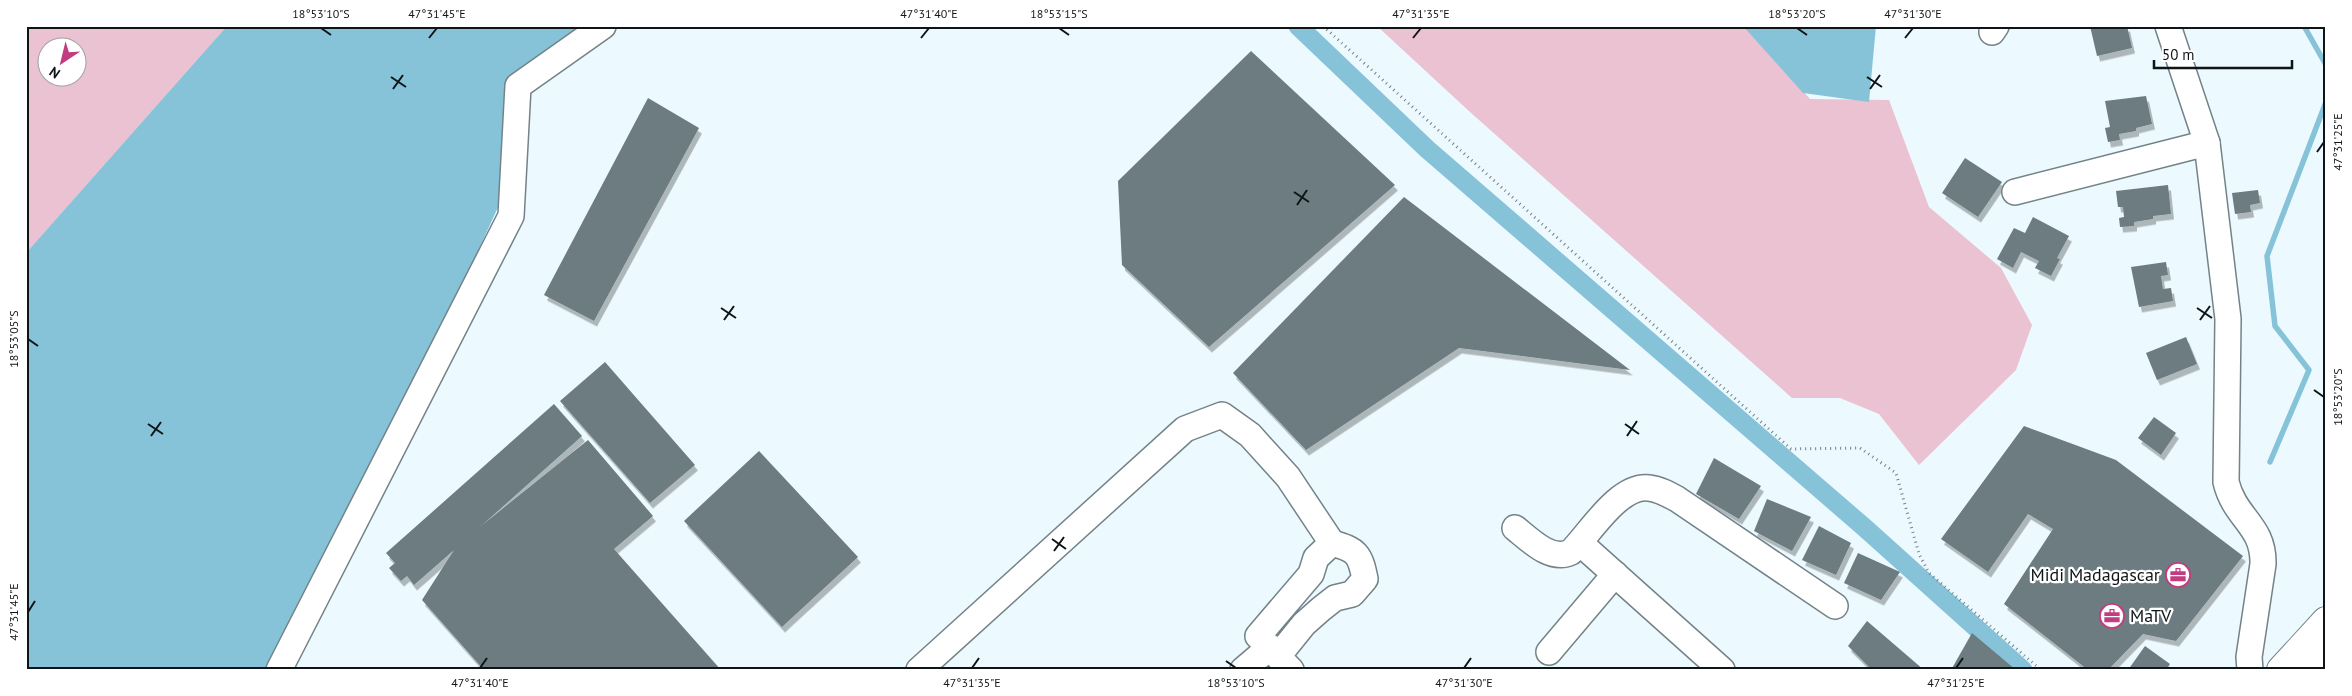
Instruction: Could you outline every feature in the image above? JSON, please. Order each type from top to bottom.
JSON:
[{"type":"main road","points":[[2281,670],[2326,621]]},
{"type":"main road","points":[[2314,670],[2326,657]]},
{"type":"street","points":[[279,670],[511,216],[518,86],[603,26]]},
{"type":"street","points":[[2168,26],[2207,143],[2228,319],[2226,482],[2234,504],[2257,533],[2264,549],[2249,657],[2250,670]]},
{"type":"street","points":[[2015,192],[2207,143]]},
{"type":"street","points":[[919,670],[1185,429],[1222,415],[1250,436],[1288,477],[1332,543],[1351,548],[1362,562],[1365,579],[1352,594],[1335,598],[1304,624],[1280,657],[1243,670]]},
{"type":"street","points":[[1515,528],[1547,552],[1558,555],[1571,552],[1623,495],[1636,488],[1648,487],[1678,499],[1834,606]]},
{"type":"street","points":[[1280,657],[1258,636],[1311,574],[1316,558],[1332,543]]},
{"type":"street","points":[[1580,543],[1722,670]]},
{"type":"street","points":[[1549,652],[1615,574]]},
{"type":"path","points":[[1323,26],[1791,449],[1860,448],[1896,473],[1920,554],[1929,573],[2041,670]]},
{"type":"shaded area","points":[[26,26],[227,26],[26,253]]},
{"type":"shaded area","points":[[1377,26],[1744,26],[1810,99],[1889,100],[1929,207],[2001,268],[2032,325],[2016,370],[1919,465],[1879,414],[1840,398],[1792,398],[1470,112]]},
{"type":"water","points":[[227,26],[589,26],[507,86],[499,205],[439,336],[264,670],[26,670],[26,253]]},
{"type":"water","points":[[1743,26],[1876,26],[1869,102],[1803,93]]},
{"type":"building","points":[[2090,26],[2127,26],[2132,48],[2097,56]]},
{"type":"building","points":[[1251,51],[1395,185],[1209,347],[1122,265],[1118,181]]},
{"type":"building","points":[[2146,96],[2152,124],[2136,128],[2136,131],[2119,134],[2120,140],[2108,142],[2105,128],[2110,127],[2105,101]]},
{"type":"building","points":[[648,98],[699,128],[594,321],[544,295]]},
{"type":"building","points":[[1965,158],[2002,182],[1978,217],[1942,193]]},
{"type":"building","points":[[2168,185],[2171,214],[2153,216],[2153,219],[2134,222],[2134,226],[2120,227],[2119,218],[2124,217],[2123,207],[2118,207],[2116,191]]},
{"type":"building","points":[[2258,190],[2260,203],[2250,205],[2251,212],[2235,214],[2232,193]]},
{"type":"building","points":[[1404,197],[1630,370],[1459,348],[1306,450],[1233,373]]},
{"type":"building","points":[[2033,217],[2069,236],[2057,258],[2060,259],[2051,276],[2035,268],[2039,261],[2021,252],[2013,268],[1997,259],[2014,228],[2025,233]]},
{"type":"building","points":[[2166,262],[2168,275],[2161,276],[2163,289],[2171,288],[2173,301],[2139,307],[2131,267]]},
{"type":"building","points":[[2186,337],[2197,364],[2157,380],[2146,353]]},
{"type":"building","points":[[605,362],[695,465],[650,503],[560,401]]},
{"type":"building","points":[[554,404],[582,436],[481,526],[588,440],[653,516],[614,549],[721,670],[484,670],[422,600],[454,550],[414,585],[407,576],[401,581],[389,568],[395,563],[386,553]]},
{"type":"building","points":[[2154,417],[2176,433],[2161,455],[2138,438]]},
{"type":"building","points":[[2024,426],[2116,460],[2243,556],[2176,641],[2143,634],[2108,670],[2088,670],[2004,604],[2053,529],[2028,514],[1988,572],[1941,539]]},
{"type":"building","points":[[759,451],[858,557],[782,627],[684,521]]},
{"type":"building","points":[[1714,458],[1761,486],[1739,519],[1696,494]]},
{"type":"building","points":[[1767,499],[1811,517],[1792,551],[1754,531]]},
{"type":"building","points":[[1819,526],[1851,543],[1836,575],[1802,560]]},
{"type":"building","points":[[1858,553],[1900,572],[1881,600],[1844,583]]},
{"type":"building","points":[[1867,621],[1924,670],[1872,670],[1848,646]]},
{"type":"building","points":[[1972,633],[2016,670],[1951,670]]},
{"type":"building","points":[[2145,646],[2170,664],[2166,670],[2128,670]]},
{"type":"waterway","points":[[1298,26],[1427,149],[1865,528],[2023,670]]},
{"type":"waterway","points":[[2304,26],[2326,65]]},
{"type":"waterway","points":[[2270,462],[2309,370],[2275,326],[2267,256],[2326,102]]},
{"type":"place","name":"Midi Madagascar","points":[[2178,575]]},
{"type":"place","name":"MaTV","points":[[2112,616]]}]
